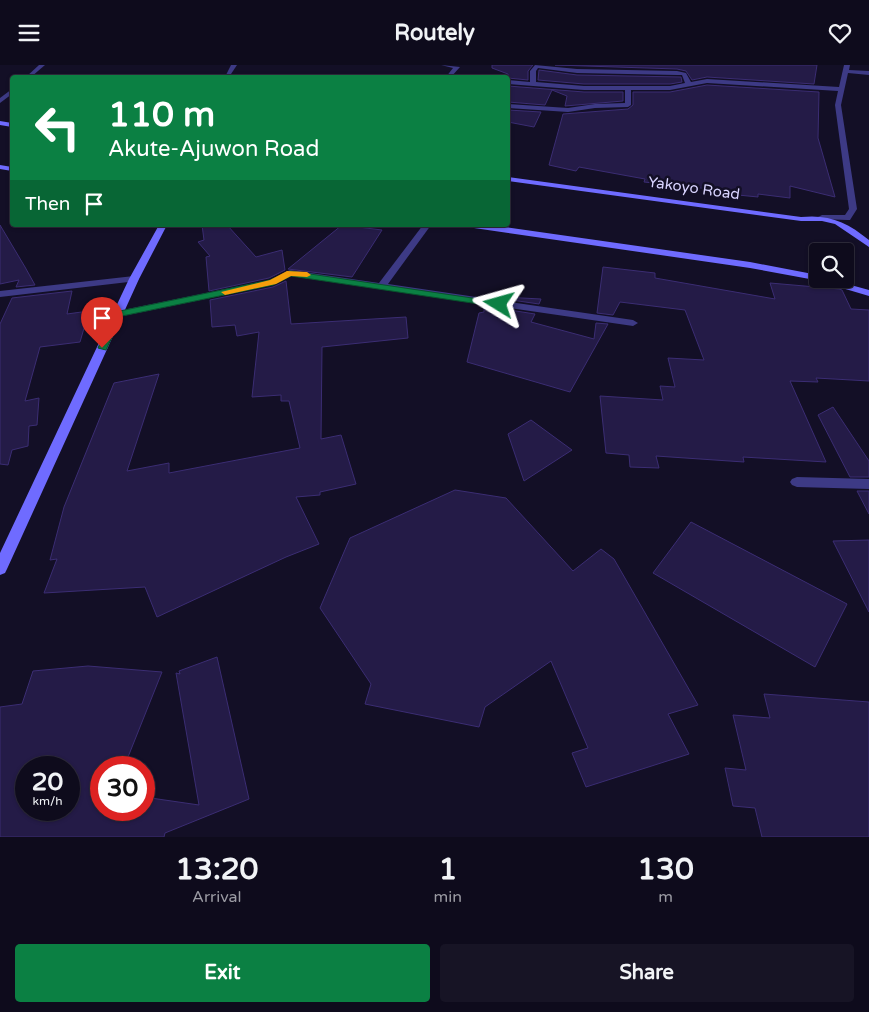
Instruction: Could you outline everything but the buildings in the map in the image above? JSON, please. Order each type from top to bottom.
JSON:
[{"type":"main road","name":"Yakoyo Road","points":[[510,179],[801,219],[822,217],[845,225],[869,244]]},
{"type":"main road","points":[[0,569],[134,279],[162,227]]},
{"type":"main road","points":[[488,227],[750,265],[809,277]]},
{"type":"main road","points":[[851,288],[869,293]]},
{"type":"street","points":[[30,75],[42,65]]},
{"type":"street","points":[[444,65],[457,67],[450,75]]},
{"type":"street","points":[[533,85],[533,71],[538,66],[577,71],[677,73],[684,74],[688,83]]},
{"type":"street","points":[[822,217],[847,218],[853,209],[838,105],[846,68],[869,73]]},
{"type":"street","points":[[510,83],[670,88],[688,83],[727,81],[842,89]]},
{"type":"street","points":[[510,106],[568,110],[595,106],[628,105],[628,87]]},
{"type":"street","points":[[0,101],[10,93]]},
{"type":"street","points":[[381,287],[426,227]]},
{"type":"street","points":[[118,314],[273,283],[290,273],[633,323]]},
{"type":"street","points":[[0,295],[134,279]]},
{"type":"street","points":[[797,482],[869,484]]},
{"type":"slow traffic","points":[[225,292],[273,283],[290,273],[307,275]]},
{"type":"route","points":[[102,348],[118,314],[273,283],[290,273],[499,304]]}]
